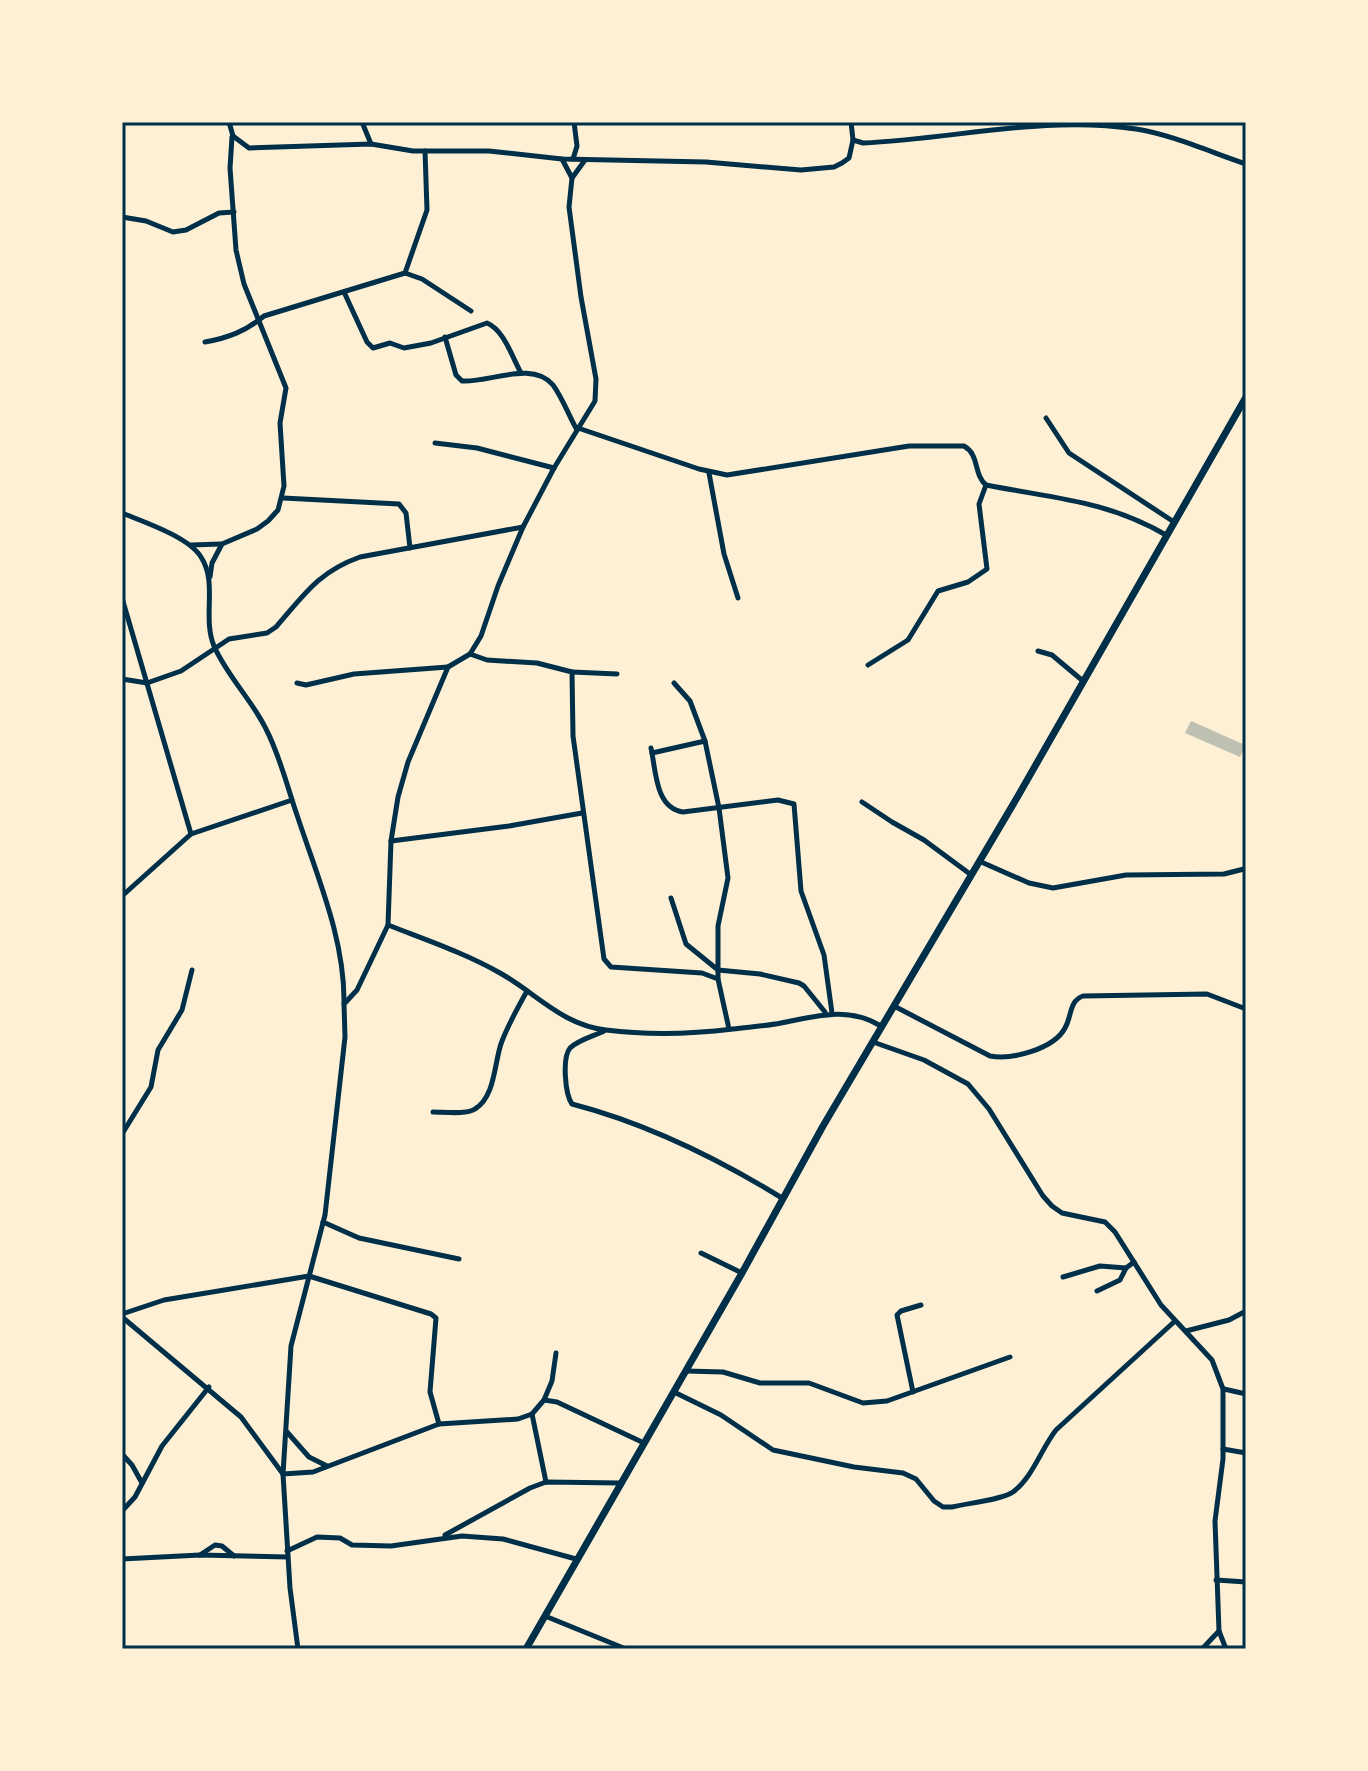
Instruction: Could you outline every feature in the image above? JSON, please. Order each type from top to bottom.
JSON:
[{"type":"main road","points":[[528,1646],[782,1198],[1246,397]]},
{"type":"street","points":[[190,545],[222,544],[257,529],[278,510],[283,498],[280,423],[286,388],[244,284],[236,250],[230,168],[233,136],[229,122]]},
{"type":"street","points":[[362,122],[371,144]]},
{"type":"street","points":[[573,159],[577,146],[574,122]]},
{"type":"street","points":[[233,136],[249,148],[371,144],[425,151],[489,151],[562,159],[706,162],[817,170],[834,167],[849,158],[853,140],[851,122]]},
{"type":"street","points":[[1140,130],[1141,122]]},
{"type":"street","points":[[853,140],[863,143],[889,142],[1006,125],[1079,125],[1140,130],[1246,164]]},
{"type":"street","points":[[405,273],[427,210],[425,151]]},
{"type":"street","points":[[562,159],[572,178]]},
{"type":"street","points":[[297,683],[306,685],[354,674],[448,667],[470,654],[481,636],[523,527],[554,468],[591,409],[597,389],[569,207],[572,178],[585,160]]},
{"type":"street","points":[[122,217],[146,221],[173,232],[186,230],[219,213],[234,212]]},
{"type":"street","points":[[205,342],[226,338],[264,316],[405,273],[422,279],[471,311]]},
{"type":"street","points":[[344,292],[367,342],[373,348],[390,343],[404,348],[431,343],[487,323],[492,324],[521,373]]},
{"type":"street","points":[[445,337],[456,375],[462,381],[521,373],[538,374],[552,384],[578,429],[709,473],[746,474],[909,446],[964,446],[974,455],[981,482],[986,485],[1093,503],[1166,535]]},
{"type":"street","points":[[1046,418],[1069,453],[1174,522]]},
{"type":"street","points":[[435,443],[477,448],[554,468]]},
{"type":"street","points":[[709,473],[724,554],[738,598]]},
{"type":"street","points":[[868,665],[908,640],[938,591],[968,582],[987,569],[979,504],[986,485]]},
{"type":"street","points":[[283,498],[399,504],[406,513],[410,548]]},
{"type":"street","points":[[122,513],[190,545],[200,554],[210,577]]},
{"type":"street","points":[[122,679],[147,683],[181,671],[229,639],[267,633],[276,627],[320,577],[339,564],[360,557],[523,527]]},
{"type":"street","points":[[222,544],[212,563],[210,577],[209,621],[216,650],[266,727],[282,763],[333,926],[344,980],[345,1037],[323,1222],[291,1346],[283,1474],[298,1649]]},
{"type":"street","points":[[122,598],[191,834]]},
{"type":"street","points":[[1038,651],[1052,655],[1083,681]]},
{"type":"street","points":[[470,654],[487,660],[537,663],[572,672],[617,674]]},
{"type":"street","points":[[344,1004],[357,990],[388,925],[391,841],[402,779],[448,667]]},
{"type":"street","points":[[572,672],[573,736],[604,959],[611,967],[702,973],[718,979]]},
{"type":"street","points":[[674,683],[690,701],[705,741],[719,808],[728,878],[718,926],[718,979],[729,1029]]},
{"type":"street","points":[[705,741],[652,750],[666,805],[683,812],[778,800],[794,804],[801,891],[824,955],[828,1013]]},
{"type":"street","points":[[122,896],[191,834],[292,800]]},
{"type":"street","points":[[862,802],[924,840],[970,874]]},
{"type":"street","points":[[391,841],[582,813]]},
{"type":"street","points":[[1246,858],[1246,898]]},
{"type":"street","points":[[979,861],[1029,883],[1053,888],[1126,875],[1224,874],[1244,869]]},
{"type":"street","points":[[671,898],[686,944],[718,970],[760,974],[799,983],[828,1013]]},
{"type":"street","points":[[388,925],[473,958],[553,1011],[572,1021],[605,1030],[729,1029],[828,1013],[857,1015],[881,1026]]},
{"type":"street","points":[[122,1134],[151,1087],[158,1050],[182,1010],[192,970]]},
{"type":"street","points":[[433,1112],[473,1111],[482,1102],[489,1091],[500,1045],[527,991]]},
{"type":"street","points":[[893,1006],[990,1056],[1000,1058],[1051,1043],[1067,1026],[1073,1005],[1078,997],[1083,996],[1207,994],[1246,1009]]},
{"type":"street","points":[[605,1030],[572,1046],[566,1055],[566,1085],[572,1104],[609,1113],[715,1161],[782,1198]]},
{"type":"street","points":[[873,1042],[924,1060],[968,1084],[989,1109],[1043,1196],[1062,1213],[1105,1222],[1175,1321],[1212,1360],[1223,1389],[1223,1449],[1215,1521],[1219,1631],[1226,1649]]},
{"type":"street","points":[[323,1222],[359,1238],[459,1259]]},
{"type":"street","points":[[701,1253],[742,1273]]},
{"type":"street","points":[[1097,1291],[1120,1280],[1126,1268],[1134,1262]]},
{"type":"street","points":[[1063,1277],[1100,1266],[1126,1268]]},
{"type":"street","points":[[283,1474],[241,1417],[122,1316],[164,1300],[309,1276],[431,1314],[436,1318],[430,1392],[439,1424]]},
{"type":"street","points":[[913,1392],[897,1315],[921,1305]]},
{"type":"street","points":[[1186,1331],[1229,1320],[1246,1311]]},
{"type":"street","points":[[673,1392],[721,1415],[773,1450],[854,1467],[903,1473],[916,1479],[934,1501],[943,1507],[952,1507],[1010,1494],[1029,1474],[1056,1430],[1175,1321]]},
{"type":"street","points":[[283,1474],[313,1472],[439,1424],[518,1419],[532,1414],[544,1400],[552,1381],[556,1353]]},
{"type":"street","points":[[685,1371],[723,1372],[760,1383],[809,1383],[863,1403],[887,1401],[1010,1357]]},
{"type":"street","points":[[122,1511],[135,1497],[162,1446],[209,1387]]},
{"type":"street","points":[[1223,1389],[1246,1394]]},
{"type":"street","points":[[544,1400],[557,1402],[644,1443]]},
{"type":"street","points":[[532,1414],[546,1482]]},
{"type":"street","points":[[286,1431],[309,1457],[328,1466]]},
{"type":"street","points":[[1223,1449],[1246,1453]]},
{"type":"street","points":[[122,1454],[142,1484]]},
{"type":"street","points":[[440,1538],[546,1482],[620,1483]]},
{"type":"street","points":[[122,1559],[288,1554],[317,1537],[340,1538],[352,1545],[391,1546],[462,1536],[503,1539],[576,1559]]},
{"type":"street","points":[[200,1555],[215,1545],[222,1546],[235,1556]]},
{"type":"street","points":[[1216,1580],[1246,1582]]},
{"type":"street","points":[[545,1616],[626,1649]]},
{"type":"street","points":[[1202,1649],[1219,1631]]},
{"type":"building","points":[[1191,721],[1245,745],[1240,757],[1185,733]]}]
